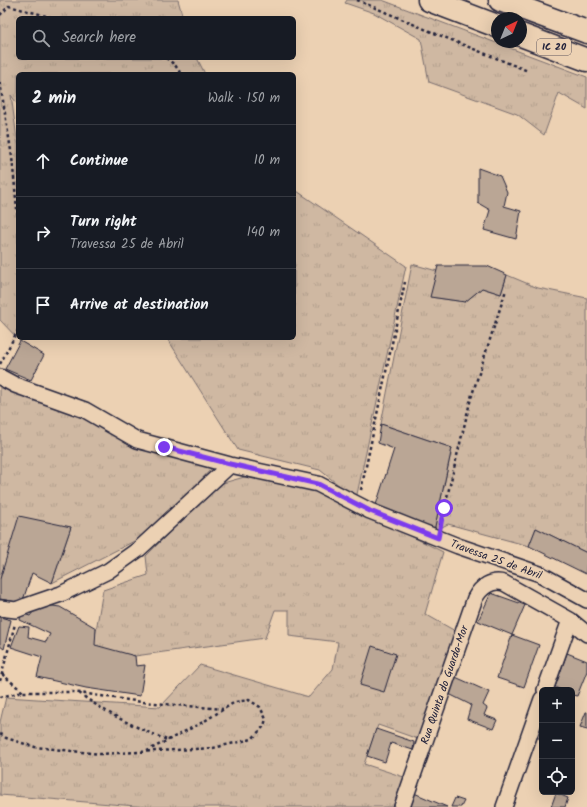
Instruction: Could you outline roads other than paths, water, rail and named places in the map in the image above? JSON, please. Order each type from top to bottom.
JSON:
[{"type":"highway","points":[[428,0],[491,24]]},
{"type":"highway","name":"IC 20","points":[[500,0],[587,32]]},
{"type":"highway","name":"IC 20","points":[[527,37],[587,60]]},
{"type":"street","name":"Travessa 25 de Abril","points":[[0,377],[15,385],[85,410],[137,440],[230,464],[318,484],[370,511],[438,538],[540,574],[587,600]]},
{"type":"street","points":[[0,608],[16,610],[61,594],[108,570],[139,549],[230,464]]},
{"type":"street","name":"Rua Quinta do Guarda-Mor","points":[[402,807],[475,598],[481,589],[489,584],[498,582],[504,583],[570,620]]},
{"type":"street","points":[[546,687],[570,620],[587,634]]},
{"type":"street","points":[[504,807],[539,708]]}]
